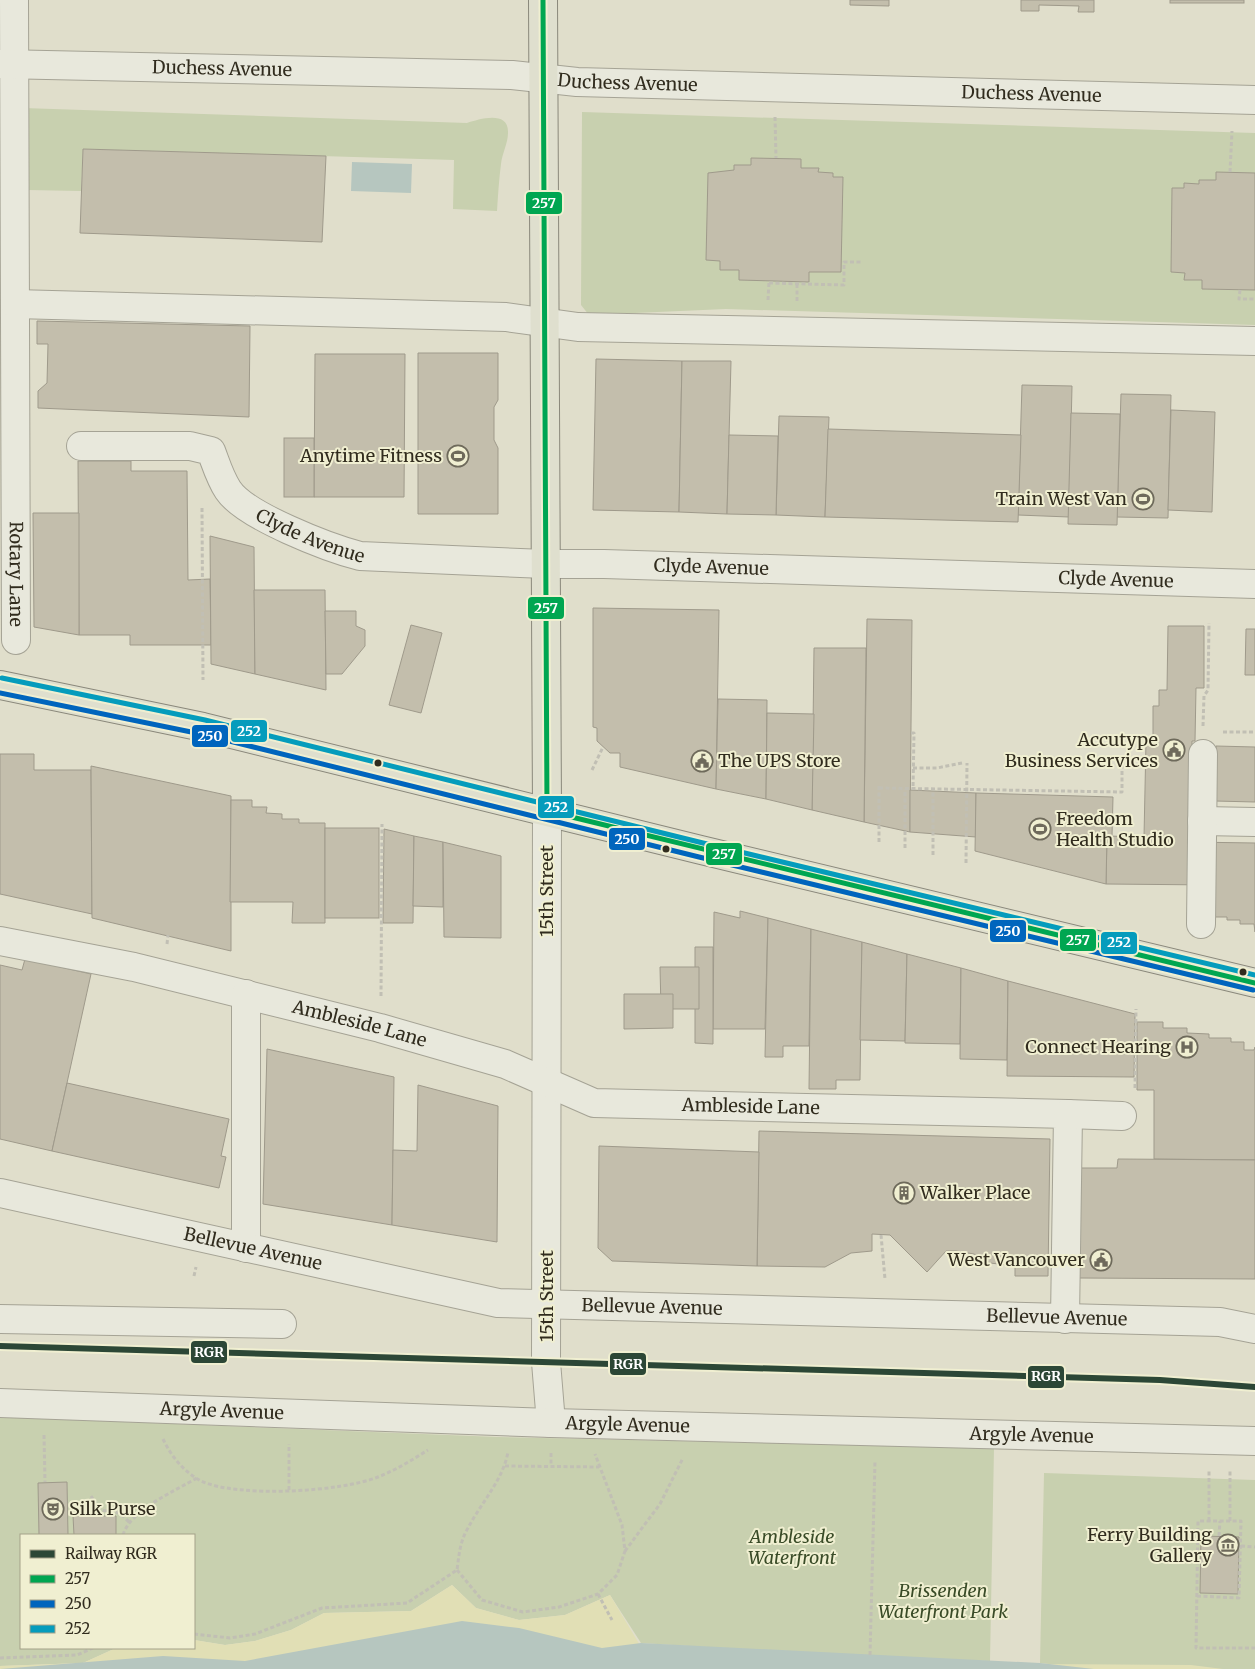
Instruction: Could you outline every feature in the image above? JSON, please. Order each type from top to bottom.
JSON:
[{"type":"main road","name":"15th Street","points":[[543,0],[547,811]]},
{"type":"main road","points":[[0,685],[203,727],[1255,983]]},
{"type":"street","name":"Rotary Lane","points":[[14,0],[7,64],[15,304],[7,416],[15,506],[16,640]]},
{"type":"street","name":"Duchess Avenue","points":[[7,64],[544,78],[578,82],[1255,100]]},
{"type":"street","points":[[15,304],[496,317],[578,327],[1255,341]]},
{"type":"street","name":"Clyde Avenue","points":[[80,446],[190,446],[211,451],[228,490],[252,512],[345,552],[375,558],[545,564],[632,564],[1255,584]]},
{"type":"street","points":[[1201,924],[1202,820],[1208,739]]},
{"type":"street","name":"15th Street","points":[[547,811],[546,1362],[551,1423]]},
{"type":"street","points":[[1202,820],[1255,822]]},
{"type":"street","name":"Ambleside Lane","points":[[0,941],[134,967],[380,1028],[505,1064],[594,1103],[1122,1116]]},
{"type":"street","points":[[246,994],[246,1248]]},
{"type":"street","points":[[1065,1319],[1068,1114]]},
{"type":"street","name":"Bellevue Avenue","points":[[0,1193],[498,1304],[1220,1322],[1255,1329]]},
{"type":"street","points":[[0,1319],[282,1324]]},
{"type":"street","name":"Argyle Avenue","points":[[0,1403],[551,1423],[1255,1441]]},
{"type":"path","points":[[775,110],[776,158]]},
{"type":"path","points":[[1230,172],[1232,127]]},
{"type":"path","points":[[769,283],[844,285],[844,262],[863,262]]},
{"type":"path","points":[[1240,290],[1239,299],[1255,299]]},
{"type":"path","points":[[202,501],[203,680]]},
{"type":"path","points":[[1209,622],[1208,690],[1204,696],[1208,739],[1255,732]]},
{"type":"path","points":[[911,733],[914,733],[913,789]]},
{"type":"path","points":[[592,770],[603,747]]},
{"type":"path","points":[[913,768],[937,768],[962,763]]},
{"type":"path","points":[[966,863],[967,763]]},
{"type":"path","points":[[879,842],[879,786],[905,789],[1122,792],[1122,766]]},
{"type":"path","points":[[905,789],[905,848]]},
{"type":"path","points":[[933,789],[933,855]]},
{"type":"path","points":[[380,1028],[382,824]]},
{"type":"path","points":[[1122,1116],[1135,1102],[1136,1009]]},
{"type":"path","points":[[881,1235],[885,1279]]},
{"type":"path","points":[[44,1404],[45,1482]]},
{"type":"path","points":[[151,1408],[167,1448],[180,1466],[197,1478],[228,1488],[289,1490],[356,1483],[378,1477],[431,1448]]},
{"type":"path","points":[[289,1490],[290,1413]]},
{"type":"path","points":[[508,1421],[509,1444],[506,1466],[467,1530],[460,1547],[457,1570],[482,1600],[523,1612],[560,1607],[598,1594],[617,1575],[625,1551],[660,1504],[701,1426]]},
{"type":"path","points":[[593,1424],[592,1445],[622,1525],[625,1551]]},
{"type":"path","points":[[870,1655],[876,1431]]},
{"type":"path","points":[[506,1466],[599,1467]]},
{"type":"path","points":[[1209,1476],[1209,1522]]},
{"type":"path","points":[[1230,1477],[1230,1522]]},
{"type":"path","points":[[124,1534],[130,1522],[141,1512],[197,1478]]},
{"type":"path","points":[[92,1496],[100,1510],[120,1513],[130,1522]]},
{"type":"path","points":[[1197,1596],[1229,1595],[1239,1598],[1241,1522],[1198,1521],[1196,1648],[1255,1648]]},
{"type":"path","points":[[1219,1536],[1220,1522]]},
{"type":"path","points":[[1240,1546],[1255,1547]]},
{"type":"path","points":[[195,1634],[230,1638],[255,1634],[322,1608],[408,1603],[457,1570]]},
{"type":"path","points":[[598,1594],[612,1620]]},
{"type":"path","points":[[0,1658],[77,1655],[91,1649]]},
{"type":"green space","points":[[23,108],[467,123],[493,118],[504,121],[508,133],[501,164],[497,211],[453,209],[454,160],[83,149],[81,191],[27,190]]},
{"type":"green space","points":[[582,112],[1255,133],[1255,325],[726,309],[589,315],[581,305]]},
{"type":"green space","name":"Ambleside Waterfront","points":[[0,1417],[498,1437],[994,1448],[990,1661],[847,1656],[641,1643],[610,1595],[565,1615],[519,1620],[476,1608],[452,1585],[411,1611],[324,1613],[291,1630],[255,1641],[225,1645],[195,1640],[195,1534],[20,1534],[20,1649],[114,1649],[83,1663],[0,1666]]},
{"type":"green space","points":[[1044,1473],[1255,1480],[1255,1669],[1094,1669],[1040,1663]]},
{"type":"sand","points":[[452,1585],[476,1608],[519,1620],[565,1615],[610,1595],[641,1647],[1040,1664],[1191,1665],[1223,1669],[0,1669],[0,1666],[83,1663],[114,1649],[195,1649],[195,1640],[225,1645],[255,1641],[291,1630],[324,1613],[411,1611]]},
{"type":"shaded area","points":[[352,162],[412,164],[411,193],[351,191]]},
{"type":"shaded area","points":[[462,1621],[519,1628],[602,1648],[641,1643],[1040,1663],[1094,1669],[0,1669],[163,1656],[245,1661]]},
{"type":"building","points":[[850,0],[889,0],[889,6],[850,5]]},
{"type":"building","points":[[1021,0],[1094,0],[1094,12],[1078,12],[1079,6],[1039,5],[1039,11],[1021,11]]},
{"type":"building","points":[[1170,0],[1244,0],[1244,3],[1170,3]]},
{"type":"building","points":[[83,149],[326,156],[322,242],[80,233]]},
{"type":"building","points":[[751,158],[801,159],[801,168],[819,168],[818,172],[833,173],[833,177],[843,177],[841,272],[809,272],[809,282],[739,280],[739,270],[720,270],[720,261],[706,260],[708,173],[734,170],[734,165],[751,165]]},
{"type":"building","points":[[1216,172],[1255,173],[1255,290],[1202,289],[1202,280],[1184,280],[1185,273],[1171,272],[1172,188],[1184,188],[1184,183],[1199,184],[1199,180],[1216,180]]},
{"type":"building","points":[[37,321],[250,326],[249,417],[38,408],[38,391],[47,383],[48,344],[37,344]]},
{"type":"building","points":[[418,353],[498,353],[498,400],[494,407],[494,440],[498,448],[498,514],[418,514]]},
{"type":"building","points":[[315,354],[405,354],[404,497],[314,497]]},
{"type":"building","points":[[596,359],[682,361],[679,512],[593,510]]},
{"type":"building","points":[[682,361],[731,361],[727,514],[679,512]]},
{"type":"building","points":[[1022,385],[1072,386],[1069,517],[1018,515]]},
{"type":"building","points":[[1121,394],[1171,395],[1168,518],[1117,517]]},
{"type":"building","points":[[1171,410],[1215,412],[1212,512],[1168,510]]},
{"type":"building","points":[[1071,413],[1120,414],[1117,525],[1068,524]]},
{"type":"building","points":[[779,416],[829,417],[825,517],[776,515]]},
{"type":"building","points":[[828,429],[1021,435],[1018,522],[825,517]]},
{"type":"building","points":[[729,435],[778,436],[776,515],[727,514]]},
{"type":"building","points":[[284,438],[314,438],[314,497],[284,497]]},
{"type":"building","points":[[78,461],[131,461],[131,471],[187,471],[188,580],[210,579],[211,645],[130,645],[130,635],[79,635]]},
{"type":"building","points":[[33,513],[79,513],[79,635],[34,627]]},
{"type":"building","points":[[210,536],[254,547],[255,674],[211,664]]},
{"type":"building","points":[[254,590],[325,590],[326,690],[255,674]]},
{"type":"building","points":[[593,608],[719,610],[716,789],[620,767],[620,753],[610,753],[597,741],[597,728],[593,727]]},
{"type":"building","points":[[325,611],[356,611],[356,626],[365,630],[365,646],[342,674],[326,674]]},
{"type":"building","points":[[867,619],[912,620],[910,832],[864,822]]},
{"type":"building","points":[[411,625],[442,633],[421,713],[389,705]]},
{"type":"building","points":[[1168,626],[1204,626],[1204,688],[1196,688],[1195,741],[1192,741],[1190,842],[1255,843],[1255,932],[1254,924],[1240,924],[1240,920],[1227,920],[1227,917],[1212,917],[1213,885],[1106,884],[1107,836],[1144,837],[1146,741],[1153,741],[1153,706],[1159,706],[1159,690],[1167,690]]},
{"type":"building","points":[[1246,629],[1255,629],[1255,675],[1245,675]]},
{"type":"building","points":[[814,648],[866,648],[864,822],[812,810]]},
{"type":"building","points":[[718,699],[767,700],[766,799],[716,789]]},
{"type":"building","points":[[767,713],[814,714],[812,810],[766,799]]},
{"type":"building","points":[[1216,746],[1255,747],[1255,802],[1215,801]]},
{"type":"building","points":[[0,754],[34,754],[34,770],[91,770],[92,914],[0,894]]},
{"type":"building","points":[[91,766],[231,796],[231,951],[92,918]]},
{"type":"building","points":[[910,790],[976,793],[976,837],[910,832]]},
{"type":"building","points":[[976,793],[1113,797],[1112,836],[1107,836],[1106,884],[975,851]]},
{"type":"building","points":[[231,800],[252,800],[252,807],[267,807],[266,813],[282,814],[282,819],[299,819],[299,823],[325,823],[325,923],[292,923],[293,902],[230,902]]},
{"type":"building","points":[[325,828],[379,828],[379,918],[325,918]]},
{"type":"building","points":[[384,829],[414,836],[413,923],[383,923]]},
{"type":"building","points":[[414,836],[443,842],[443,907],[413,906]]},
{"type":"building","points":[[443,842],[501,856],[501,938],[444,937]]},
{"type":"building","points":[[740,911],[768,918],[765,1029],[713,1029],[714,912],[740,918]]},
{"type":"building","points":[[768,918],[811,929],[809,1046],[783,1046],[783,1057],[765,1057]]},
{"type":"building","points":[[811,929],[862,942],[860,1080],[836,1080],[836,1089],[809,1089]]},
{"type":"building","points":[[862,942],[907,954],[905,1041],[860,1040]]},
{"type":"building","points":[[695,947],[713,947],[713,1044],[695,1043]]},
{"type":"building","points":[[907,954],[961,968],[960,1044],[905,1043]]},
{"type":"building","points":[[25,959],[91,974],[52,1151],[0,1139],[0,965],[22,970]]},
{"type":"building","points":[[660,967],[699,967],[699,1009],[661,1009]]},
{"type":"building","points":[[961,968],[1008,981],[1007,1060],[960,1059]]},
{"type":"building","points":[[1008,981],[1135,1014],[1134,1077],[1007,1076]]},
{"type":"building","points":[[624,994],[673,994],[673,1028],[624,1029]]},
{"type":"building","points":[[1137,1022],[1163,1022],[1163,1028],[1187,1028],[1187,1033],[1209,1034],[1209,1038],[1231,1038],[1231,1042],[1244,1042],[1244,1050],[1254,1050],[1255,1047],[1255,1160],[1154,1159],[1154,1090],[1137,1090]]},
{"type":"building","points":[[267,1049],[394,1077],[392,1225],[263,1204]]},
{"type":"building","points":[[67,1083],[229,1119],[221,1156],[226,1157],[219,1188],[52,1151]]},
{"type":"building","points":[[418,1085],[498,1106],[497,1242],[392,1225],[393,1150],[417,1151]]},
{"type":"building","name":"Walker Place","points":[[759,1131],[1050,1139],[1048,1276],[1015,1276],[1015,1266],[990,1263],[974,1254],[956,1251],[946,1251],[927,1272],[890,1235],[872,1234],[872,1251],[851,1253],[825,1267],[757,1266]]},
{"type":"building","points":[[599,1146],[759,1152],[757,1266],[612,1261],[598,1248]]},
{"type":"building","points":[[1118,1159],[1255,1160],[1255,1279],[1079,1278],[1080,1168],[1117,1168]]},
{"type":"building","name":"Silk Purse","points":[[67,1482],[68,1534],[39,1534],[38,1483]]},
{"type":"building","points":[[73,1516],[116,1516],[116,1534],[74,1534]]},
{"type":"building","points":[[1201,1536],[1239,1537],[1238,1594],[1200,1593]]},
{"type":"rail line","name":"RGR","points":[[0,1346],[1160,1380],[1255,1387]]},
{"type":"transit line","name":"257","points":[[543,0],[547,811]]},
{"type":"transit line","name":"252","points":[[2,678],[205,720],[703,843],[1255,975]]},
{"type":"transit line","name":"250","points":[[0,693],[201,734],[699,857],[1253,990]]},
{"type":"transit line","name":"257","points":[[547,811],[1255,983]]},
{"type":"place","name":"Anytime Fitness","points":[[458,456]]},
{"type":"place","name":"Train West Van","points":[[1143,499]]},
{"type":"place","name":"Accutype Business Services","points":[[1174,750]]},
{"type":"place","name":"The UPS Store","points":[[702,761]]},
{"type":"place","name":"Freedom Health Studio","points":[[1040,829]]},
{"type":"place","name":"Connect Hearing","points":[[1187,1047]]},
{"type":"place","name":"Walker Place","points":[[904,1193]]},
{"type":"place","name":"West Vancouver","points":[[1101,1260]]},
{"type":"place","name":"Silk Purse","points":[[53,1509]]},
{"type":"place","name":"Ferry Building Gallery","points":[[1228,1545]]},
{"type":"park label","name":"Brissenden Waterfront Park","points":[[943,1601]]}]
